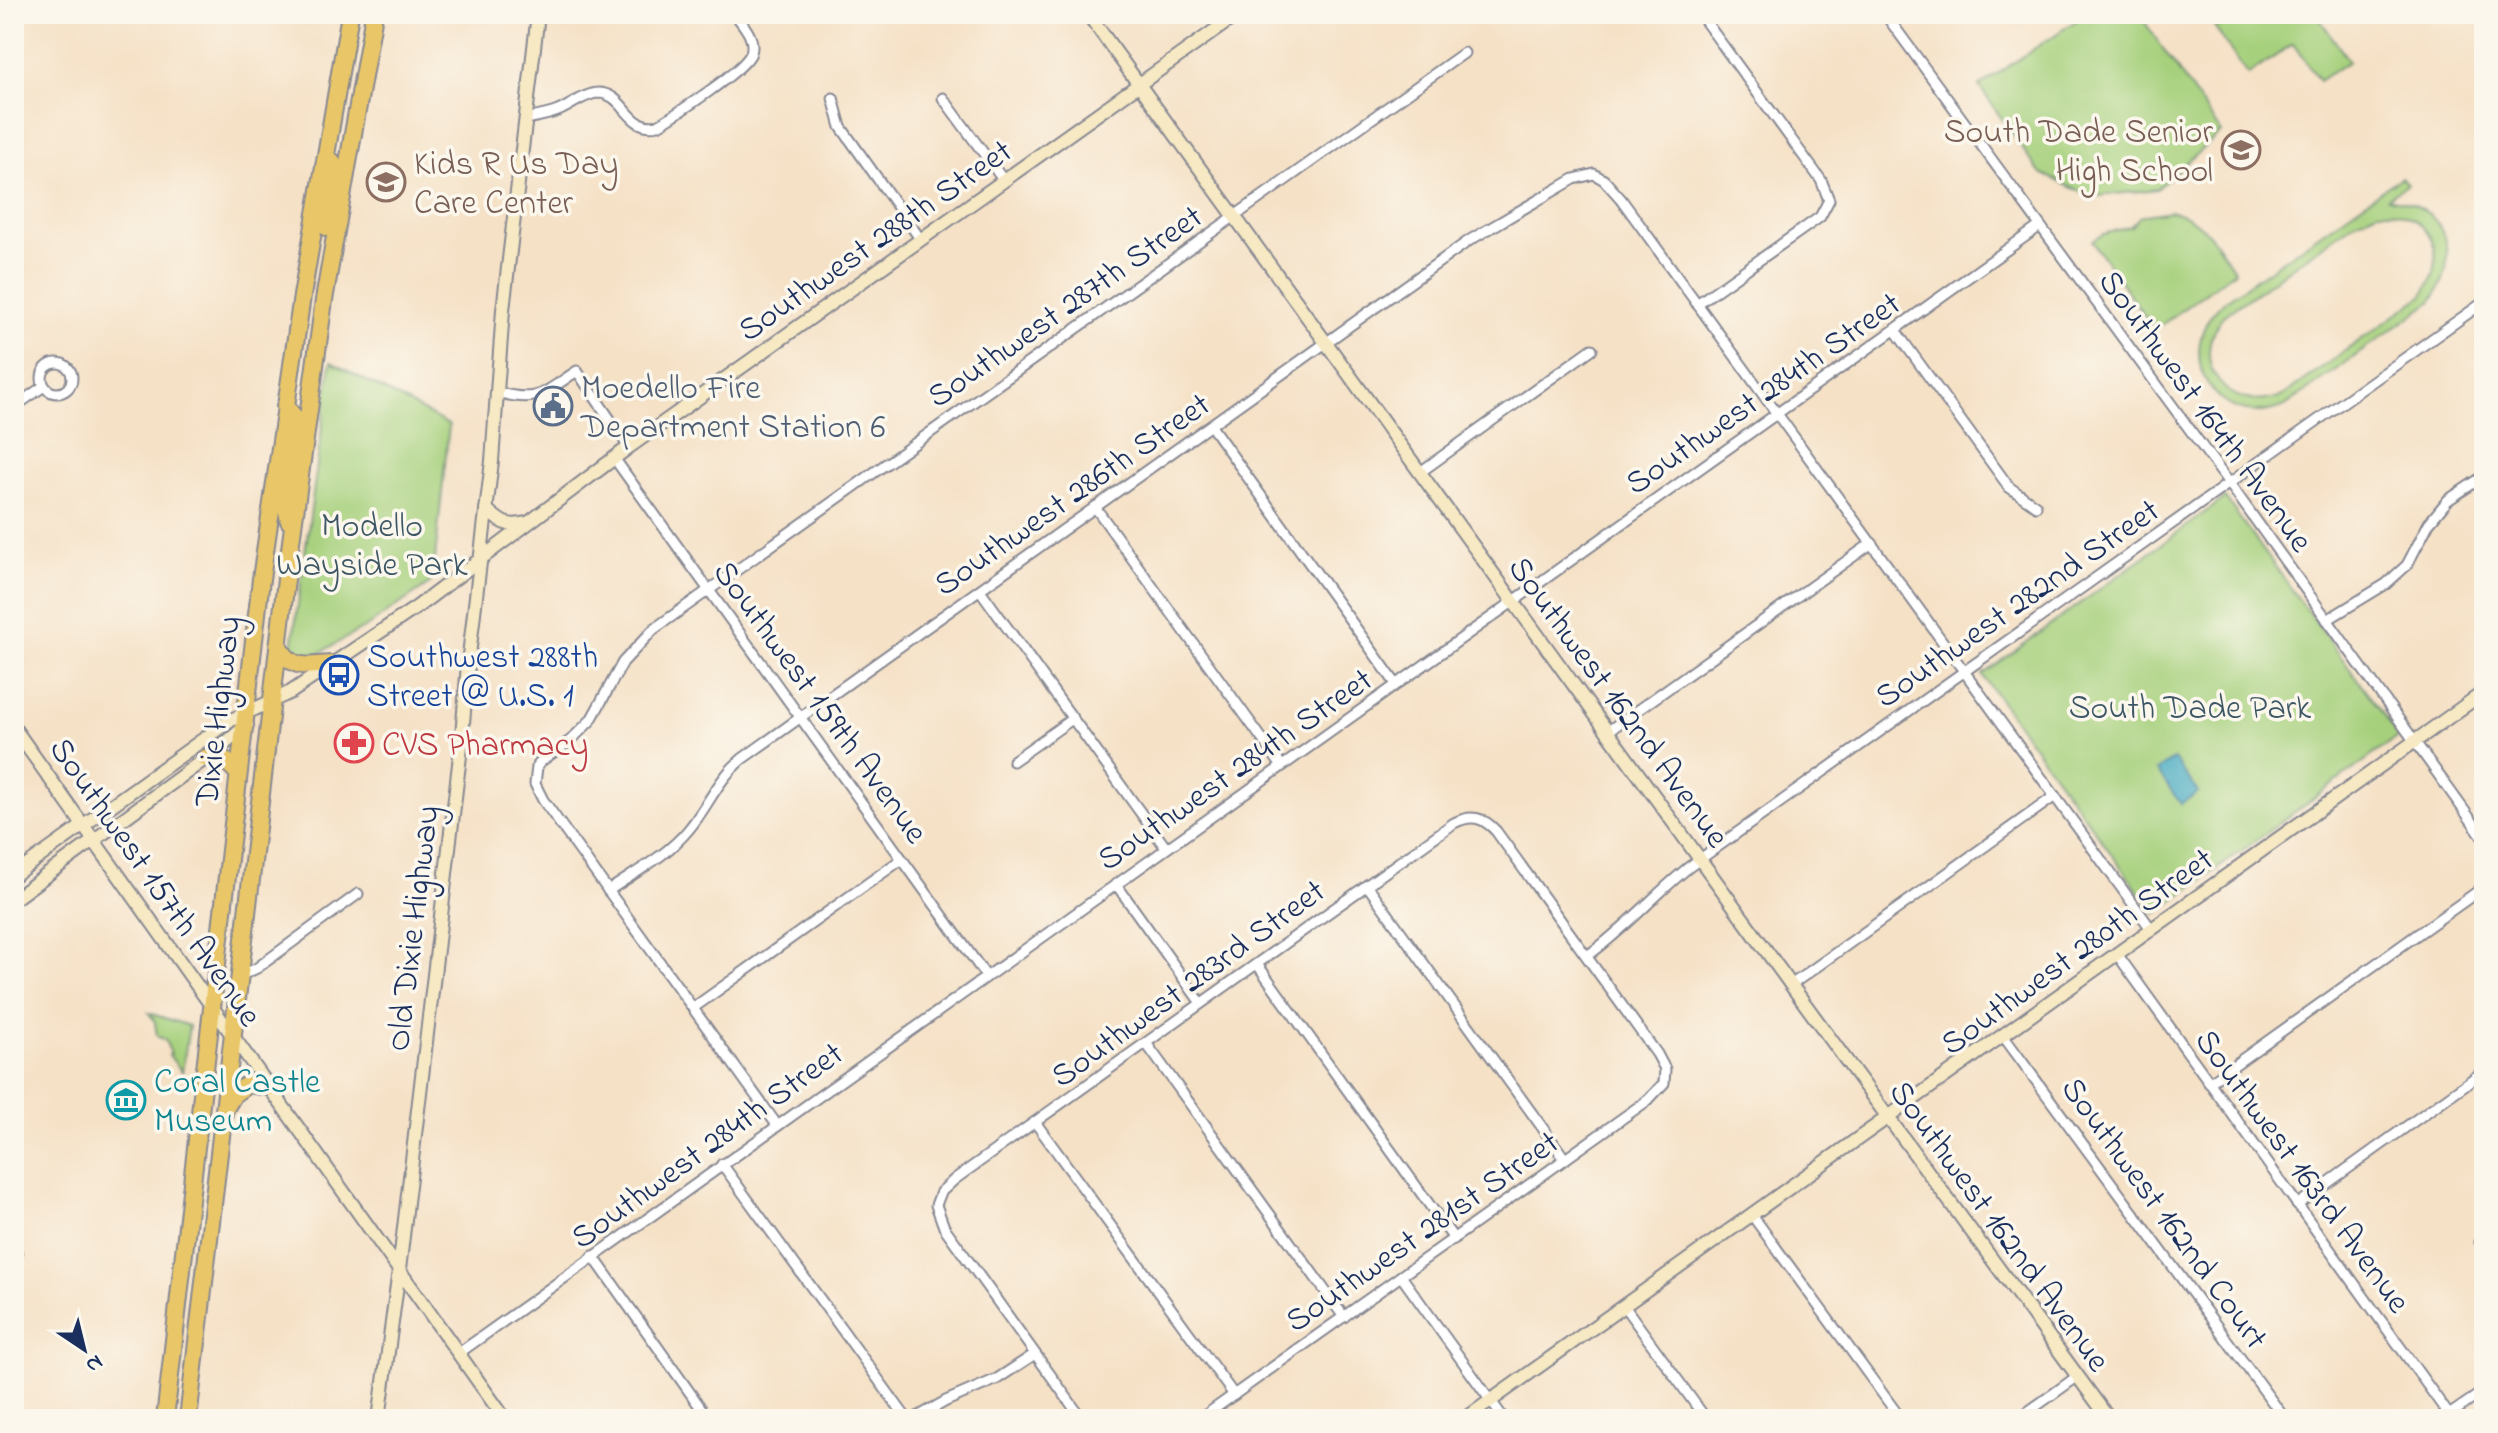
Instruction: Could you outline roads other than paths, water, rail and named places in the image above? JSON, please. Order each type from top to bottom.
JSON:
[{"type":"highway","points":[[352,14],[355,35],[343,116],[352,136]]},
{"type":"highway","name":"Dixie Highway","points":[[165,1419],[244,722],[285,406],[325,157],[352,14]]},
{"type":"highway","name":"Dixie Highway","points":[[188,1419],[292,534],[324,300],[374,14]]},
{"type":"highway","points":[[324,300],[322,255],[334,167],[332,161],[325,157]]},
{"type":"highway","points":[[285,406],[295,422],[283,492],[292,534]]},
{"type":"highway","points":[[278,645],[286,658],[295,664],[333,664]]},
{"type":"highway","points":[[205,758],[225,760],[238,773]]},
{"type":"highway","points":[[223,1114],[241,1088],[256,1084],[270,1087]]},
{"type":"highway","points":[[168,1392],[173,1419]]},
{"type":"street","name":"Old Dixie Highway","points":[[379,1419],[463,737],[503,310],[538,14]]},
{"type":"street","points":[[526,119],[550,114],[589,95],[602,93],[614,99],[635,122],[643,126],[658,125],[733,73],[751,53],[751,36],[735,14]]},
{"type":"street","name":"Southwest 288th Street","points":[[14,899],[205,758],[244,722],[480,562],[629,447],[1238,14]]},
{"type":"street","points":[[1700,14],[1821,180],[1829,200],[1820,217],[1697,304],[2152,930]]},
{"type":"street","name":"Southwest 164th Avenue","points":[[1885,14],[2229,483],[2484,838]]},
{"type":"street","name":"Southwest 162nd Avenue","points":[[1093,16],[1138,85],[1233,217],[2109,1419]]},
{"type":"street","name":"Southwest 287th Street","points":[[608,891],[543,800],[535,784],[534,773],[540,762],[571,740],[591,720],[623,662],[643,638],[1464,53]]},
{"type":"street","points":[[833,98],[841,127],[921,240]]},
{"type":"street","points":[[943,98],[1004,181]]},
{"type":"street","name":"Southwest 286th Street","points":[[608,891],[689,830],[730,769],[1484,230],[1574,179],[1594,174],[1612,188],[1697,304]]},
{"type":"street","name":"Southwest 284th Street","points":[[459,1353],[2040,226]]},
{"type":"street","name":"Southwest 282nd Street","points":[[1587,956],[1620,931],[1656,895],[1700,859],[2484,302]]},
{"type":"street","points":[[1895,330],[2009,487],[2036,506]]},
{"type":"street","points":[[1419,473],[1592,349]]},
{"type":"street","points":[[497,392],[534,399],[577,371],[629,447]]},
{"type":"street","points":[[14,407],[44,386]]},
{"type":"street","points":[[1211,426],[1396,684]]},
{"type":"street","name":"Southwest 159th Avenue","points":[[614,458],[986,976]]},
{"type":"street","points":[[2327,620],[2386,584],[2407,565],[2429,523],[2448,500],[2484,476]]},
{"type":"street","points":[[1095,507],[1281,765]]},
{"type":"street","points":[[486,509],[505,524],[513,526],[533,521]]},
{"type":"street","points":[[1607,732],[1872,543]]},
{"type":"street","points":[[980,590],[1166,848]]},
{"type":"street","name":"Southwest 280th Street","points":[[1465,1419],[2484,692]]},
{"type":"street","points":[[1013,761],[1072,719]]},
{"type":"street","name":"Southwest 288th Street","points":[[14,875],[229,721],[244,722]]},
{"type":"street","name":"Southwest 157th Avenue","points":[[14,728],[505,1419]]},
{"type":"street","points":[[1791,985],[2055,796]]},
{"type":"street","name":"Southwest 283rd Street","points":[[1035,1354],[944,1227],[936,1205],[941,1192],[955,1179],[1454,823],[1467,818],[1480,818],[1496,831],[1587,956]]},
{"type":"street","points":[[693,1008],[902,859]]},
{"type":"street","points":[[1116,884],[1201,1003]]},
{"type":"street","points":[[1367,885],[1565,1159]]},
{"type":"street","points":[[2209,1083],[2484,887]]},
{"type":"street","points":[[608,891],[777,1125]]},
{"type":"street","points":[[238,977],[257,968],[358,894]]},
{"type":"street","name":"Southwest 163rd Avenue","points":[[2117,954],[2449,1415],[2484,1391]]},
{"type":"street","name":"Southwest 281st Street","points":[[1200,1419],[1656,1094],[1666,1076],[1657,1054],[1587,956]]},
{"type":"street","points":[[1257,964],[1454,1239]]},
{"type":"street","name":"Southwest 162nd Court","points":[[2004,1037],[2285,1419]]},
{"type":"street","points":[[1146,1043],[1344,1317]]},
{"type":"street","points":[[2297,1205],[2484,1072]]},
{"type":"street","points":[[1035,1122],[1234,1395]]},
{"type":"street","points":[[722,1164],[907,1419]]},
{"type":"street","points":[[1752,1215],[1901,1419]]},
{"type":"street","points":[[593,1256],[703,1411]]},
{"type":"street","points":[[1401,1276],[1504,1419]]},
{"type":"street","points":[[1624,1306],[1706,1419]]},
{"type":"street","points":[[914,1419],[997,1379],[1035,1354],[1082,1419]]},
{"type":"street","points":[[2018,1419],[2078,1376]]},
{"type":"water","points":[[2174,759],[2198,792],[2181,804],[2157,771]]},
{"type":"place","name":"South Dade Senior High School","points":[[2241,150]]},
{"type":"place","name":"Kids R Us Day Care Center","points":[[386,182]]},
{"type":"place","name":"Moedello Fire Department Station 6","points":[[553,406]]},
{"type":"place","name":"Southwest 288th Street @ U.S. 1","points":[[339,675]]},
{"type":"place","name":"CVS Pharmacy","points":[[354,743]]},
{"type":"place","name":"Coral Castle Museum","points":[[126,1100]]},
{"type":"park label","name":"Modello Wayside Park","points":[[372,544]]},
{"type":"park label","name":"South Dade Park","points":[[2190,706]]}]
